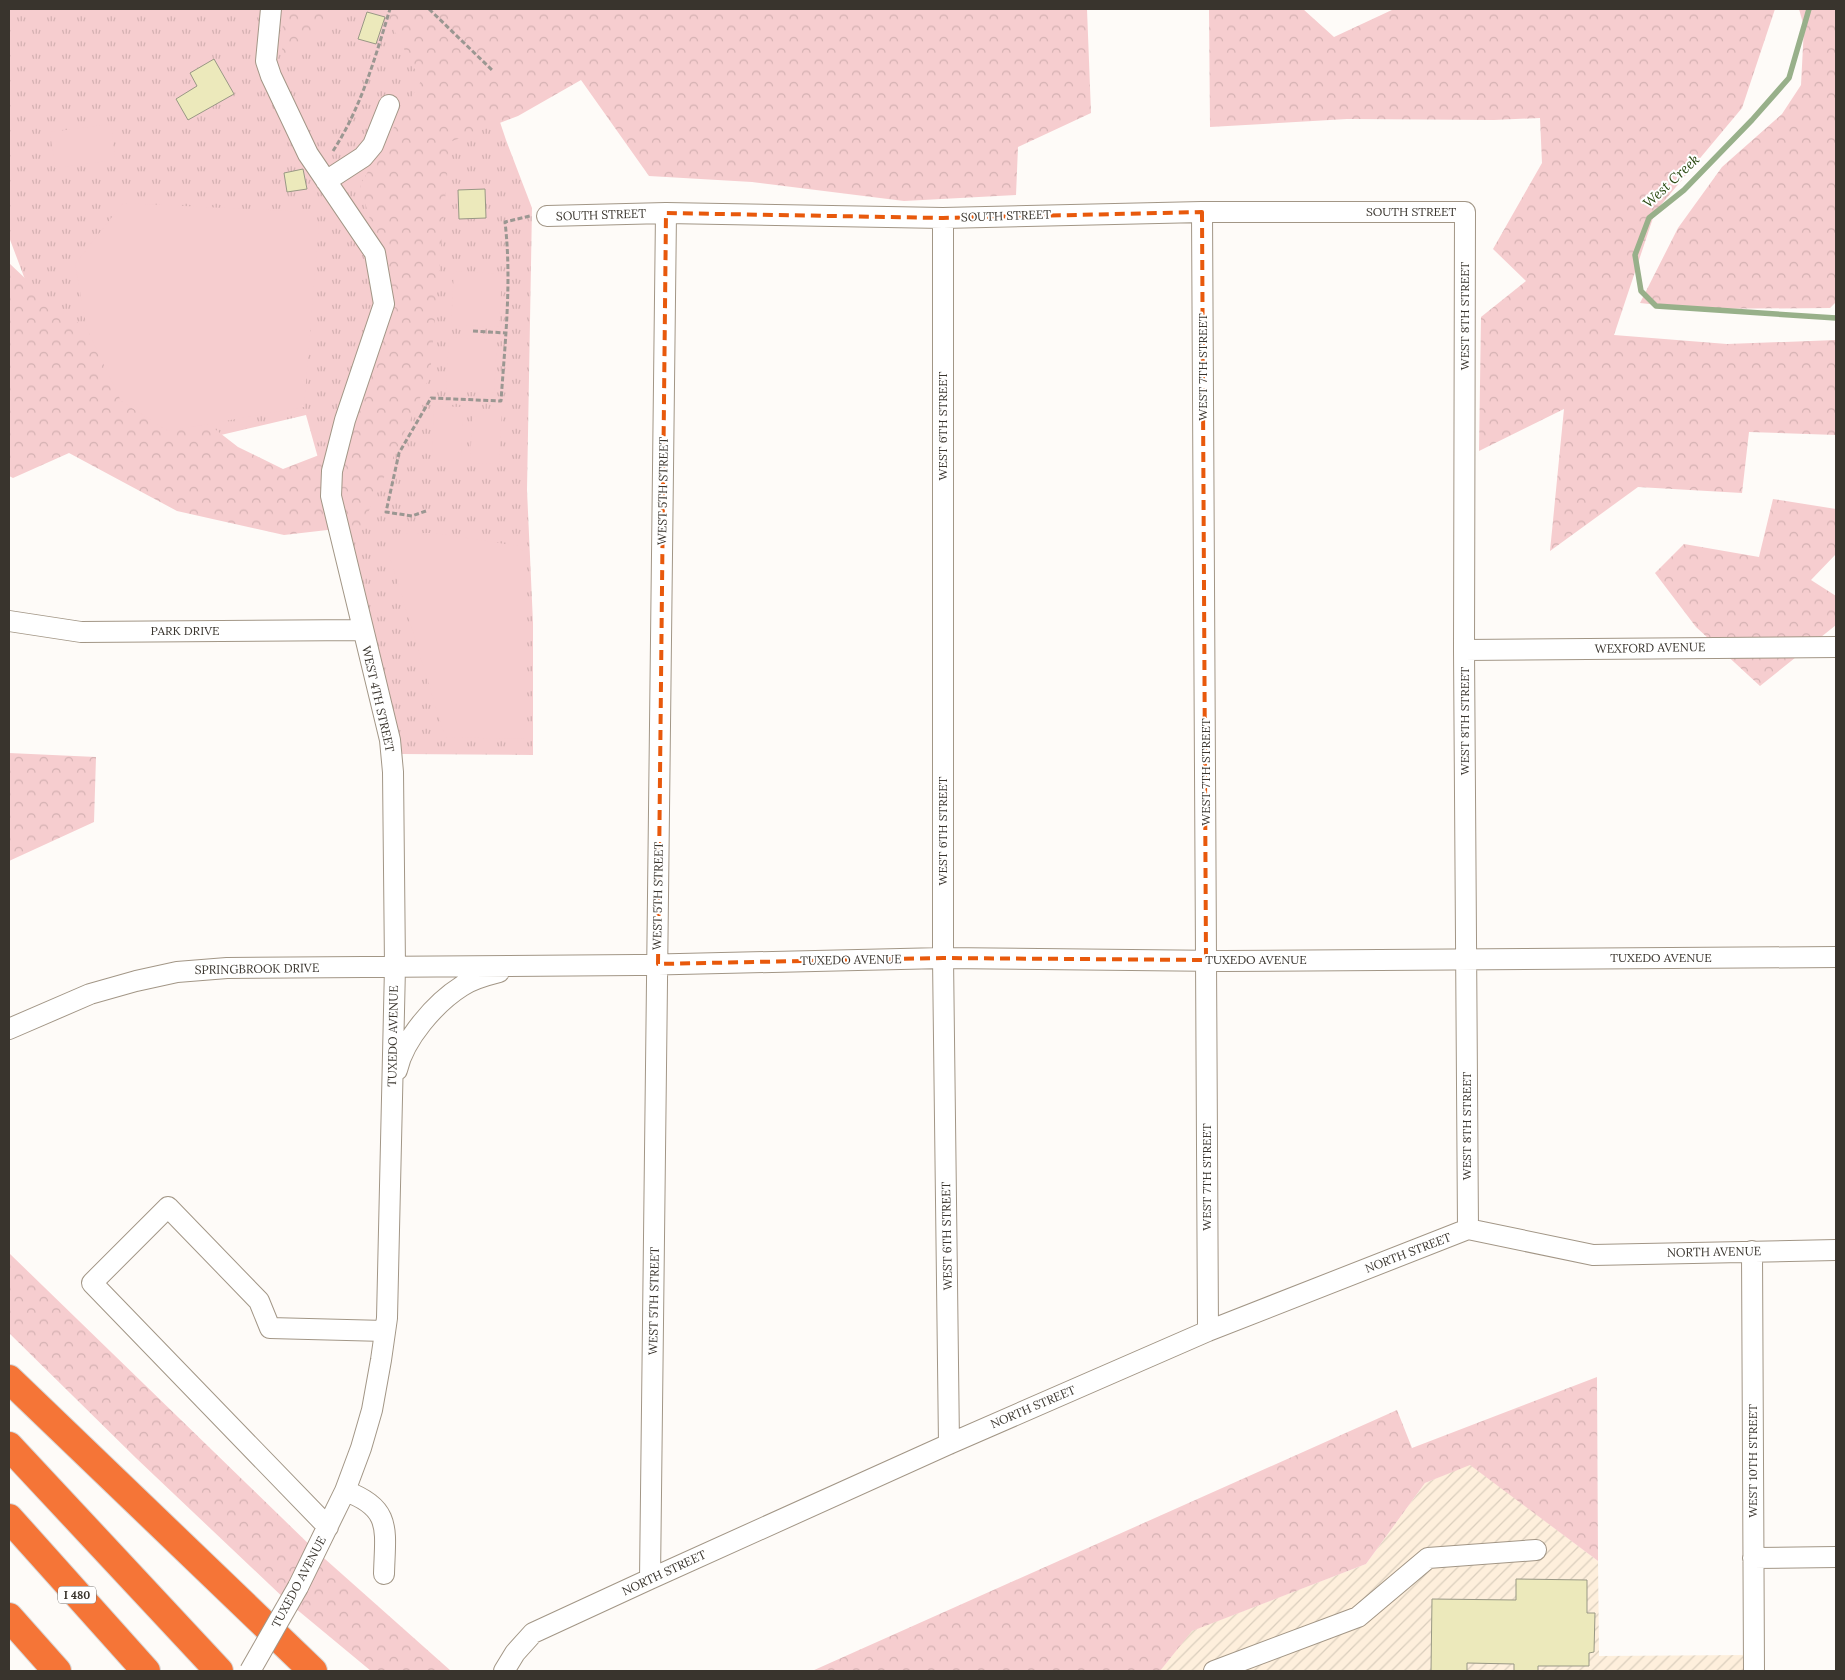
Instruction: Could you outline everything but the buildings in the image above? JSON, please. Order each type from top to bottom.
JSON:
[{"type":"highway","points":[[9,1379],[313,1671]]},
{"type":"highway","points":[[9,1446],[219,1671]]},
{"type":"highway","name":"I 480","points":[[9,1518],[146,1671]]},
{"type":"highway","points":[[9,1617],[57,1671]]},
{"type":"street","name":"WEST 4TH STREET","points":[[271,9],[266,61],[271,76],[308,154],[375,253],[384,304],[345,420],[332,471],[331,496],[390,740],[394,772],[395,967]]},
{"type":"street","points":[[326,181],[363,157],[373,145],[389,105]]},
{"type":"street","name":"SOUTH STREET","points":[[543,215],[666,213],[943,218],[1202,212],[1465,212]]},
{"type":"street","name":"WEST 7TH STREET","points":[[1202,212],[1208,1331]]},
{"type":"street","name":"WEST 8TH STREET","points":[[1465,212],[1464,650],[1468,1229]]},
{"type":"street","name":"WEST 5TH STREET","points":[[650,1579],[666,213]]},
{"type":"street","name":"WEST 6TH STREET","points":[[943,218],[943,958],[949,1444]]},
{"type":"street","name":"PARK DRIVE","points":[[9,621],[81,632],[362,630]]},
{"type":"street","name":"WEXFORD AVENUE","points":[[1464,650],[1836,646]]},
{"type":"street","name":"TUXEDO AVENUE","points":[[250,1671],[298,1587],[345,1491],[361,1448],[372,1410],[385,1331],[395,967],[943,958],[1466,960],[1836,957]]},
{"type":"street","points":[[392,1092],[399,1059],[415,1032],[439,1004],[463,985],[496,972],[523,966]]},
{"type":"street","name":"SPRINGBROOK DRIVE","points":[[9,1029],[90,994],[177,972],[227,968],[395,967]]},
{"type":"street","points":[[328,1527],[92,1283],[168,1207],[259,1301],[270,1328],[385,1331]]},
{"type":"street","name":"NORTH STREET","points":[[504,1671],[515,1653],[534,1633],[650,1579],[949,1444],[1208,1331],[1468,1229],[1593,1255]]},
{"type":"street","name":"NORTH AVENUE","points":[[1593,1255],[1836,1250]]},
{"type":"street","name":"WEST 10TH STREET","points":[[1752,1251],[1754,1671]]},
{"type":"street","points":[[345,1491],[357,1495],[374,1505],[383,1519],[385,1540],[384,1574]]},
{"type":"street","points":[[1214,1671],[1358,1617],[1428,1558],[1536,1550]]},
{"type":"street","points":[[1753,1558],[1836,1557]]},
{"type":"path","points":[[330,156],[352,118],[363,93],[390,9]]},
{"type":"path","points":[[429,9],[492,70]]},
{"type":"path","points":[[426,511],[412,516],[386,512],[398,453],[431,398],[501,401],[506,333],[508,253],[505,222],[543,215]]},
{"type":"path","points":[[473,331],[506,333]]},
{"type":"highlighted area","points":[[1202,212],[1206,960],[943,958],[658,964],[666,213],[943,218]]},
{"type":"shaded area","points":[[1470,1464],[1598,1561],[1599,1656],[1753,1655],[1753,1671],[1160,1671],[1191,1631],[1366,1564],[1425,1483]]},
{"type":"green space","points":[[9,9],[462,9],[506,140],[532,208],[527,490],[533,623],[533,755],[401,754],[306,415],[174,446],[38,314],[9,237]]},
{"type":"green space","points":[[283,9],[345,9],[282,62]]},
{"type":"green space","points":[[383,9],[1087,9],[1091,113],[1018,147],[1016,195],[904,201],[752,182],[649,176],[581,80],[518,116],[450,142],[430,376],[362,526],[284,535],[177,511],[69,453],[13,478],[9,476],[9,263],[46,298],[238,447],[283,469],[345,445],[386,275],[360,185],[421,81]]},
{"type":"green space","points":[[1209,9],[1303,9],[1334,37],[1394,9],[1775,9],[1742,108],[1655,212],[1614,335],[1727,344],[1836,340],[1836,435],[1749,432],[1742,493],[1638,487],[1550,551],[1564,409],[1479,451],[1481,317],[1526,281],[1493,249],[1542,163],[1540,118],[1494,120],[1347,119],[1210,127]]},
{"type":"green space","points":[[1799,9],[1836,9],[1836,302],[1830,308],[1694,309],[1640,303],[1678,228],[1722,167],[1782,114],[1801,85],[1804,27]]},
{"type":"green space","points":[[111,124],[115,160],[55,168],[50,132]]},
{"type":"green space","points":[[123,203],[310,212],[319,223],[304,407],[168,431],[121,401],[87,329],[75,264]]},
{"type":"green space","points":[[454,271],[502,274],[499,327],[451,325]]},
{"type":"green space","points":[[449,337],[497,340],[494,393],[446,391]]},
{"type":"green space","points":[[434,406],[463,407],[461,461],[432,460]]},
{"type":"green space","points":[[473,409],[502,410],[499,464],[470,463]]},
{"type":"green space","points":[[1773,499],[1836,509],[1836,554],[1811,580],[1836,596],[1836,625],[1760,686],[1696,627],[1655,573],[1684,544],[1759,557]]},
{"type":"green space","points":[[436,533],[518,546],[525,554],[525,739],[445,737],[389,554],[389,534]]},
{"type":"green space","points":[[9,753],[96,757],[94,822],[9,861]]},
{"type":"green space","points":[[9,1253],[316,1551],[451,1671],[371,1671],[289,1603],[136,1458],[9,1333]]},
{"type":"green space","points":[[1597,1377],[1598,1561],[1470,1465],[1425,1483],[1366,1564],[1192,1631],[1160,1671],[812,1671],[1397,1410],[1412,1448]]},
{"type":"waterway","name":"West Creek","points":[[1809,9],[1789,78],[1752,120],[1684,190],[1649,218],[1635,255],[1641,291],[1656,306],[1836,318]]}]
